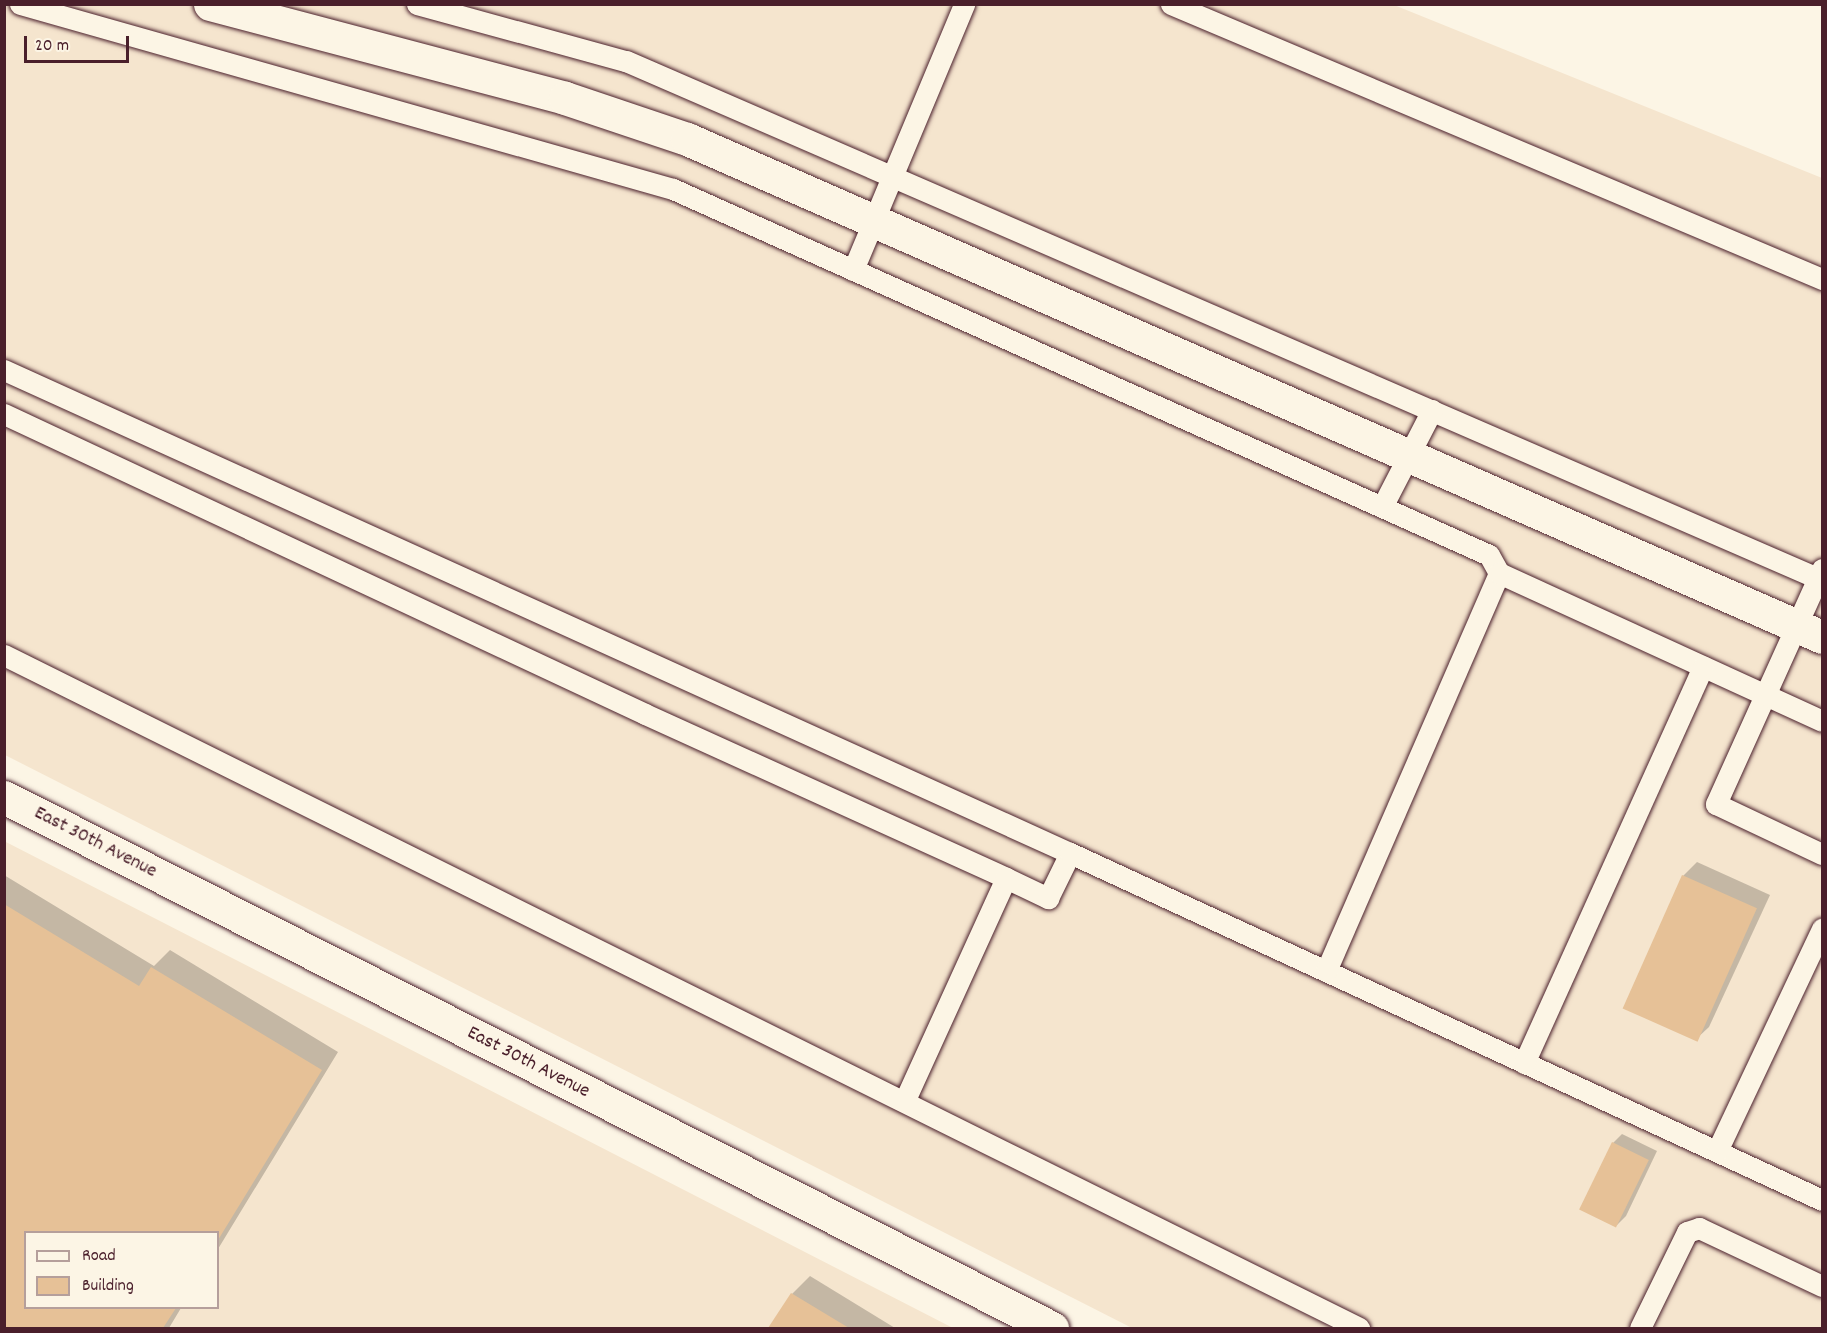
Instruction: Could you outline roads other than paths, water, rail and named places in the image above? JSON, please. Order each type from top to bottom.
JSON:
[{"type":"street","points":[[210,4],[508,83],[646,124],[770,172],[873,220],[1810,632]]},
{"type":"street","name":"East 30th Avenue","points":[[4,797],[1052,1329]]},
{"type":"lane","points":[[20,4],[673,189],[1489,555],[1499,573],[1822,721]]},
{"type":"lane","points":[[417,4],[626,61],[1821,576],[1810,632],[1766,695],[1716,804],[1822,854]]},
{"type":"lane","points":[[853,270],[964,4]]},
{"type":"lane","points":[[1171,4],[1822,279]]},
{"type":"lane","points":[[4,370],[1070,853],[1822,1200]]},
{"type":"lane","points":[[1382,507],[1432,410]]},
{"type":"lane","points":[[4,414],[645,714],[1048,898],[1070,853]]},
{"type":"lane","points":[[1326,971],[1499,573]]},
{"type":"lane","points":[[4,655],[905,1100],[1359,1329]]},
{"type":"lane","points":[[1524,1063],[1703,667]]},
{"type":"lane","points":[[905,1100],[1006,878]]},
{"type":"lane","points":[[1717,1151],[1822,929]]},
{"type":"lane","points":[[1640,1329],[1687,1232],[1699,1228],[1822,1286]]}]
